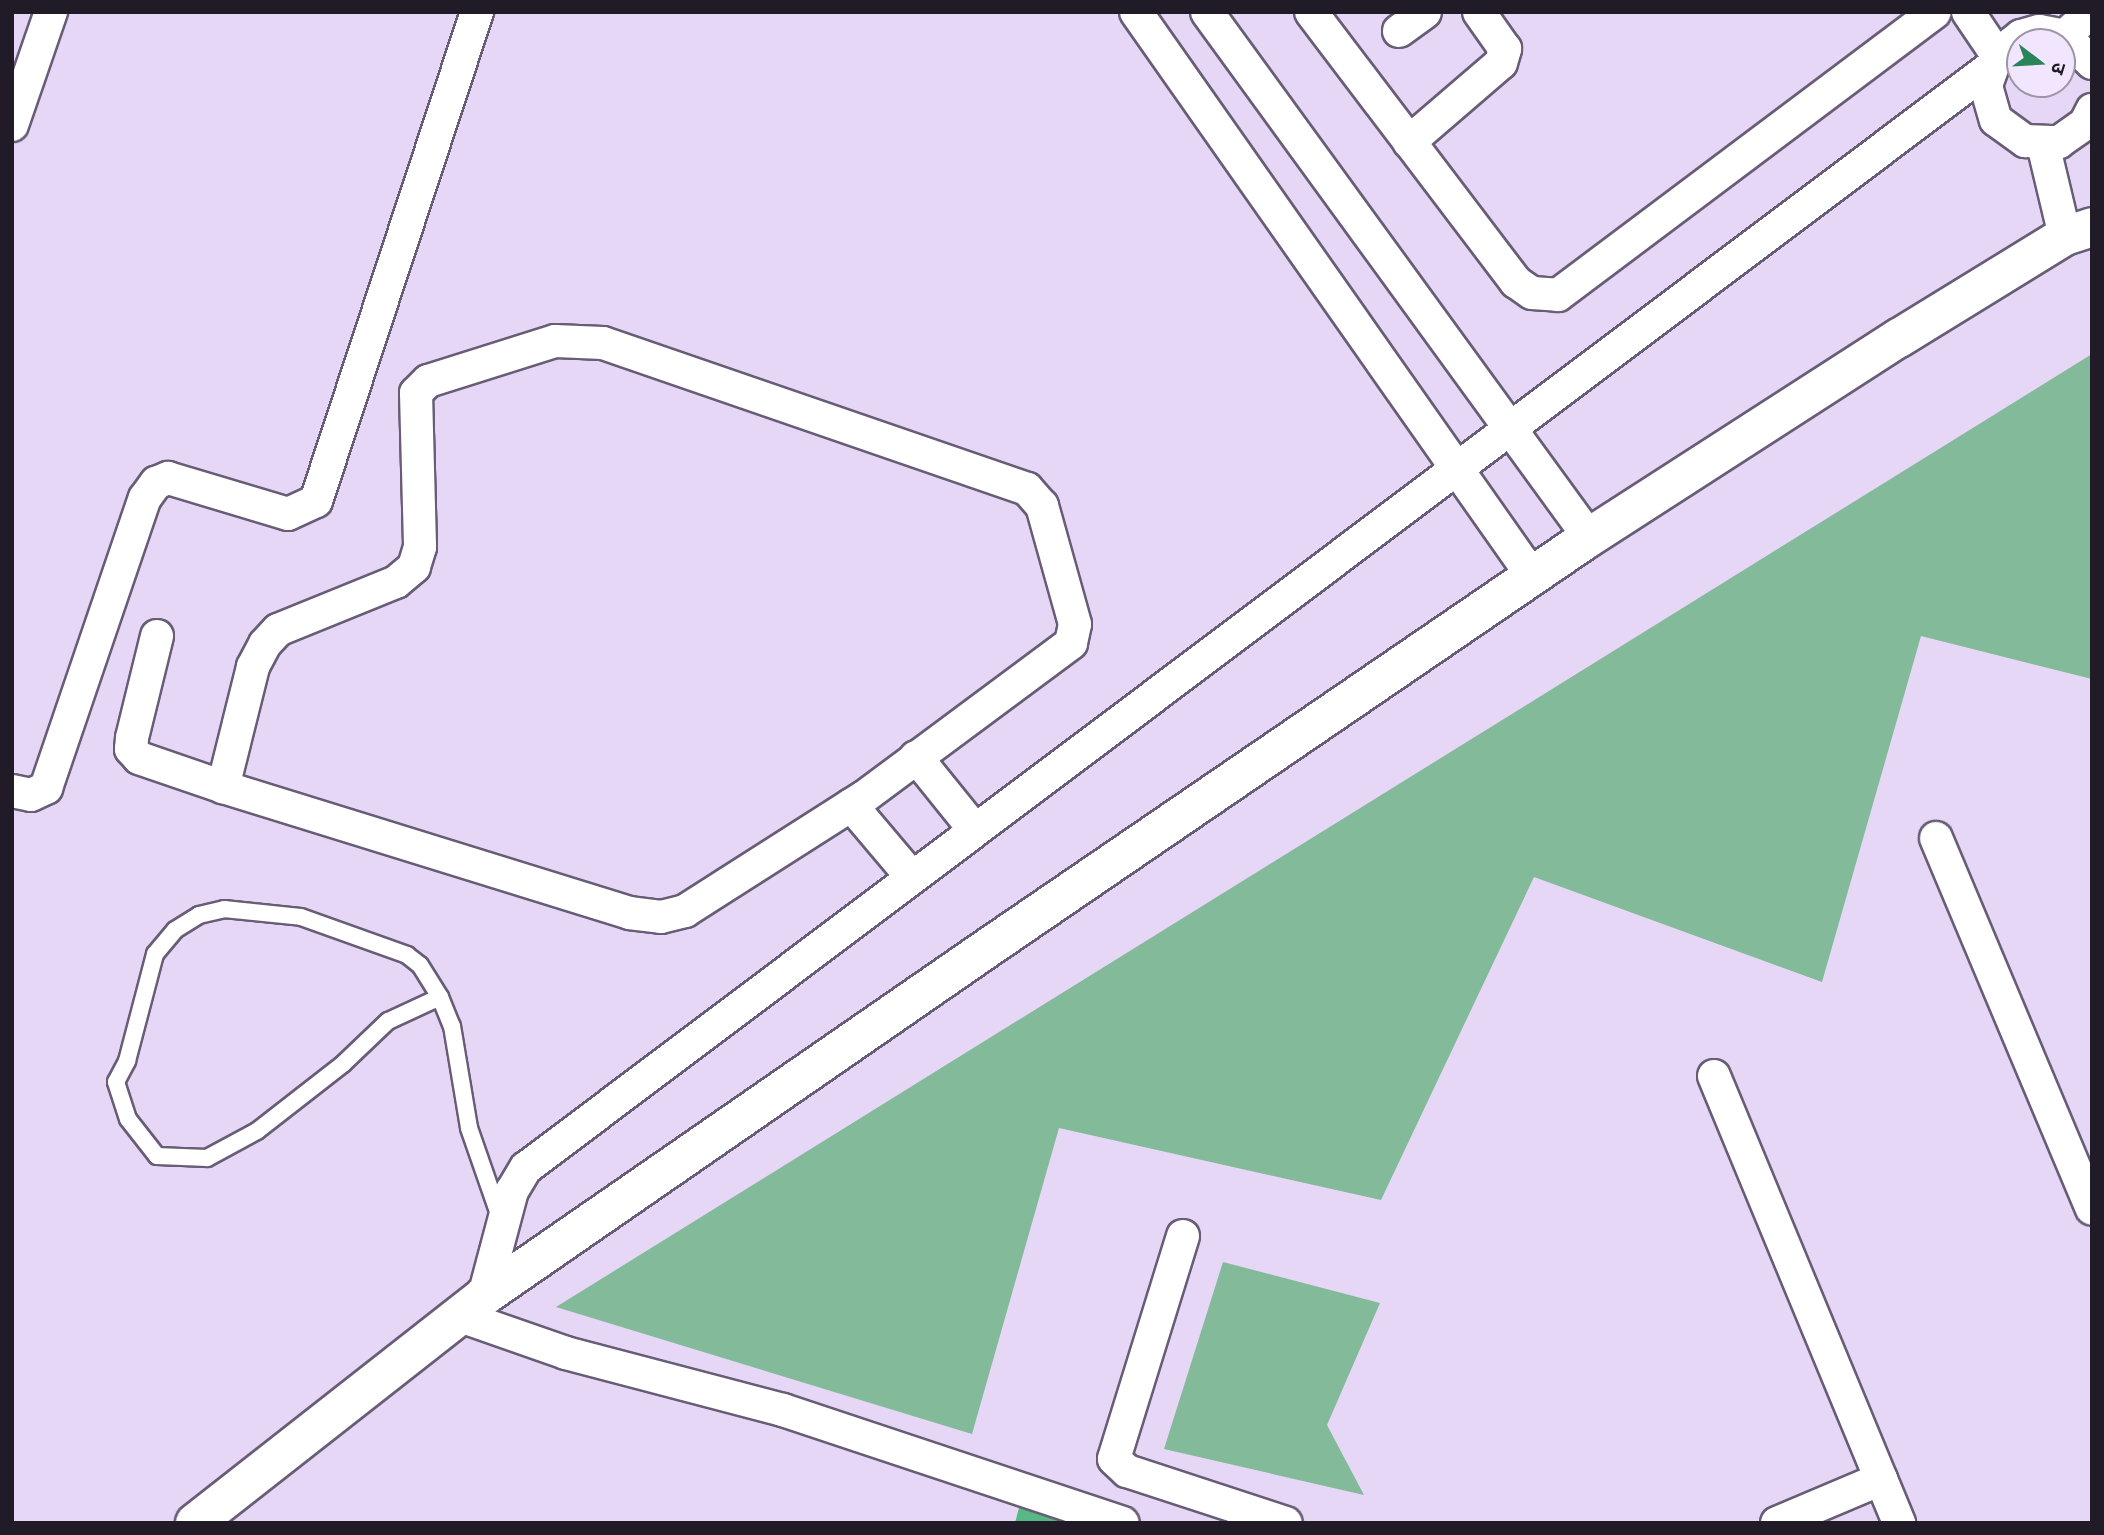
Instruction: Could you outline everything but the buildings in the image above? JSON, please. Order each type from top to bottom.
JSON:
[{"type":"street","points":[[12,125],[51,12]]},
{"type":"street","points":[[12,791],[31,795],[46,788],[145,498],[156,483],[168,478],[288,514],[316,501],[477,12]]},
{"type":"street","points":[[1136,12],[1533,577]]},
{"type":"street","points":[[1207,12],[1589,537]]},
{"type":"street","points":[[1311,12],[1516,282],[1532,293],[1558,295],[1935,12]]},
{"type":"street","points":[[1399,31],[1425,12]]},
{"type":"street","points":[[1409,142],[1501,63],[1505,49],[1479,12]]},
{"type":"street","points":[[1968,12],[1993,62],[1988,104],[1996,120],[2017,137],[2043,144],[2073,135],[2092,110]]},
{"type":"street","points":[[472,1306],[503,1226],[513,1191],[526,1168],[911,876],[1458,469],[1993,62],[2021,36],[2091,12]]},
{"type":"street","points":[[2047,26],[2092,63]]},
{"type":"street","points":[[195,1523],[472,1306],[1589,537],[2078,231],[2043,144]]},
{"type":"street","points":[[157,636],[131,749],[139,758],[223,787],[629,912],[661,917],[685,911],[851,804],[1063,649],[1075,634],[1037,496],[1002,480],[582,339],[555,341],[428,381],[416,393],[420,547],[414,566],[396,582],[278,630],[265,644],[253,667],[223,787]]},
{"type":"street","points":[[916,757],[974,829]]},
{"type":"street","points":[[851,804],[911,876]]},
{"type":"street","points":[[1936,838],[2092,1209]]},
{"type":"street","points":[[1714,1076],[1899,1523]]},
{"type":"street","points":[[1182,1236],[1114,1459],[1128,1471],[1286,1523]]},
{"type":"street","points":[[472,1306],[566,1353],[783,1410],[1123,1523]]},
{"type":"street","points":[[1777,1523],[1881,1479]]},
{"type":"lane","points":[[440,997],[388,1021],[343,1065],[257,1131],[207,1158],[158,1156],[128,1119],[116,1082],[127,1061],[155,954],[175,930],[198,915],[224,909],[301,917],[407,955],[420,965],[440,997],[452,1026],[469,1128],[503,1226]]},
{"type":"shaded area","points":[[2092,354],[2092,679],[1921,636],[1822,982],[1534,877],[1381,1200],[1059,1128],[972,1434],[556,1307]]},
{"type":"shaded area","points":[[1223,1262],[1380,1303],[1327,1425],[1364,1495],[1164,1449]]},
{"type":"shaded area","points":[[1020,1504],[1078,1523],[1015,1523]]}]
